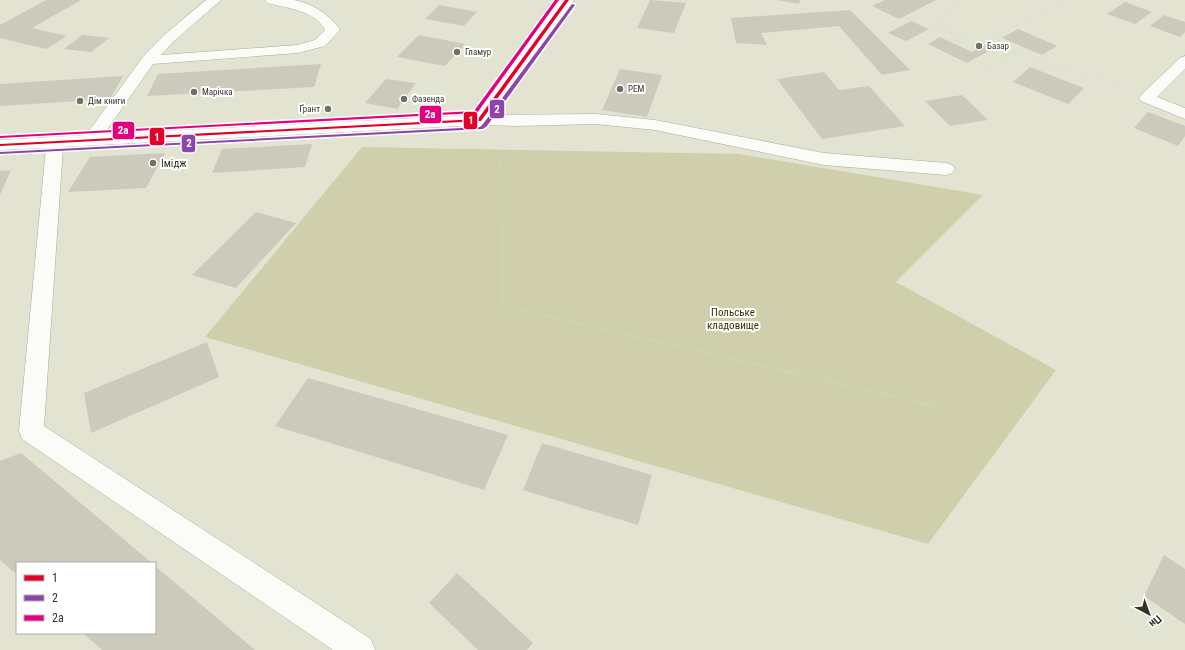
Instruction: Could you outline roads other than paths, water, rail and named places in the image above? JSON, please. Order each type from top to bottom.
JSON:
[{"type":"street","points":[[91,140],[148,60],[168,39],[214,0]]},
{"type":"street","points":[[148,60],[298,49],[320,43],[332,31],[332,28],[327,22],[312,12],[294,3],[272,0]]},
{"type":"street","points":[[480,120],[567,0]]},
{"type":"street","points":[[1185,61],[1147,98],[1185,114]]},
{"type":"street","points":[[0,145],[480,120],[515,121],[596,119],[655,125],[824,159],[946,169]]},
{"type":"street","points":[[55,142],[31,431],[360,650]]},
{"type":"place","name":"Базар","points":[[979,46]]},
{"type":"place","name":"Гламур","points":[[457,52]]},
{"type":"place","name":"РЕМ","points":[[620,89]]},
{"type":"place","name":"Марічка","points":[[194,92]]},
{"type":"place","name":"Фазенда","points":[[404,99]]},
{"type":"place","name":"Дім книги","points":[[80,101]]},
{"type":"place","name":"Ґрант","points":[[328,109]]},
{"type":"place","name":"Імідж","points":[[153,163]]},
{"type":"park label","name":"Польське кладовище","points":[[733,318]]}]
